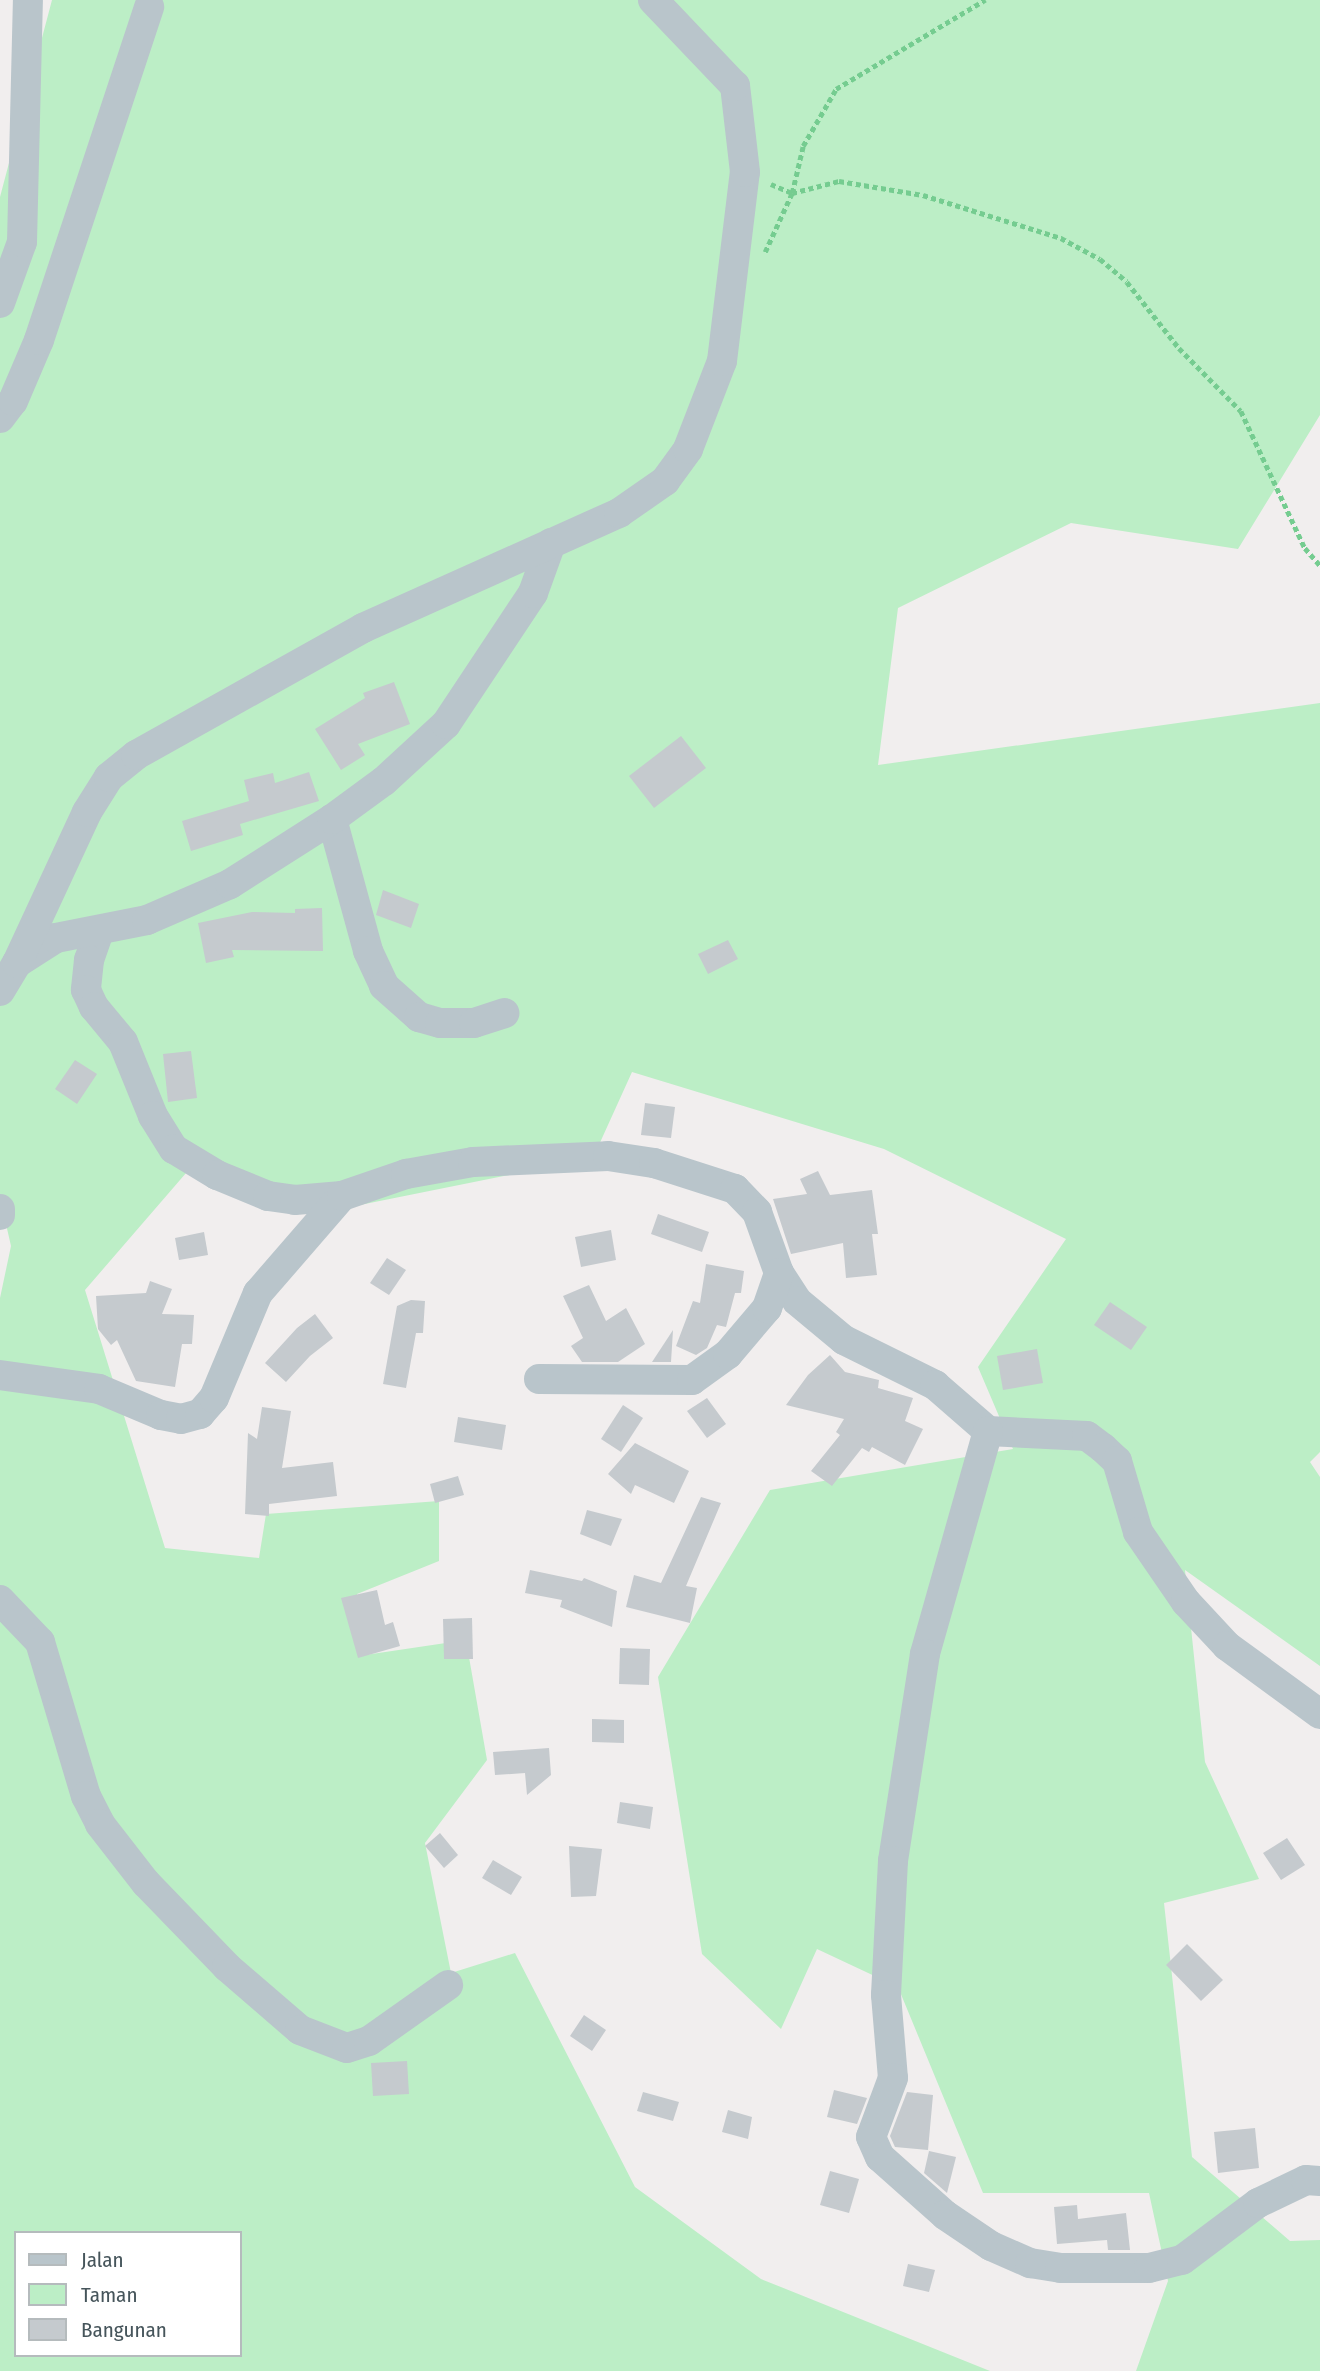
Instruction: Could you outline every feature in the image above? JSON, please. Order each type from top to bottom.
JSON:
[{"type":"street","points":[[0,303],[22,242],[28,0]]},
{"type":"street","points":[[0,991],[17,963],[87,812],[109,777],[136,755],[363,628],[619,513],[666,481],[688,449],[722,361],[745,172],[735,86],[653,0]]},
{"type":"street","points":[[0,418],[13,401],[39,340],[149,7]]},
{"type":"street","points":[[17,963],[56,938],[147,920],[230,884],[332,819],[384,781],[446,724],[533,593],[551,543]]},
{"type":"street","points":[[332,819],[368,951],[384,986],[419,1017],[440,1023],[474,1023],[504,1013]]},
{"type":"street","points":[[99,931],[89,960],[86,990],[94,1007],[123,1042],[153,1116],[174,1149],[217,1175],[268,1196],[295,1200],[342,1196],[406,1174],[473,1162],[608,1156],[654,1163],[735,1189],[757,1212],[779,1273],[797,1301],[844,1340],[935,1385],[988,1431],[1087,1436],[1103,1448],[1116,1461],[1138,1532],[1186,1602],[1227,1646],[1320,1714]]},
{"type":"street","points":[[0,1375],[99,1389],[181,1419],[200,1414],[214,1398],[258,1293],[342,1196]]},
{"type":"street","points":[[0,1209],[0,1215]]},
{"type":"street","points":[[539,1379],[692,1380],[728,1354],[767,1308],[779,1273]]},
{"type":"street","points":[[988,1431],[925,1654],[893,1861],[886,1995],[892,2078],[871,2137],[880,2157],[945,2215],[991,2246],[1030,2263],[1060,2268],[1149,2269],[1182,2260],[1258,2203],[1306,2180],[1320,2181]]},
{"type":"street","points":[[0,1600],[40,1642],[86,1796],[100,1824],[155,1892],[227,1967],[289,2021],[300,2030],[347,2048],[369,2041],[448,1985]]},
{"type":"path","points":[[985,0],[836,89],[803,146],[792,193],[839,181],[923,195],[1061,238],[1100,258],[1127,282],[1179,348],[1241,411],[1305,548],[1320,565]]},
{"type":"green space","points":[[52,0],[1320,0],[1320,415],[1238,549],[1071,523],[898,608],[878,765],[1320,703],[1320,1452],[1310,1462],[1320,1477],[1320,1666],[1185,1570],[1205,1762],[1259,1879],[1164,1903],[1192,2157],[1290,2241],[1320,2240],[1320,2371],[1136,2371],[1168,2281],[1149,2193],[983,2193],[898,1987],[817,1949],[781,2029],[702,1954],[658,1677],[770,1490],[1013,1449],[978,1367],[1066,1239],[884,1149],[632,1072],[593,1158],[330,1211],[199,1158],[85,1290],[165,1548],[259,1558],[266,1514],[439,1501],[439,1561],[357,1594],[365,1655],[466,1640],[487,1760],[425,1843],[451,1973],[515,1953],[635,2187],[761,2279],[990,2371],[0,2371],[0,1298],[11,1246],[0,1198],[0,197]]},
{"type":"building","points":[[394,682],[410,724],[358,744],[365,755],[341,770],[315,729],[365,698],[363,693]]},
{"type":"building","points":[[681,736],[706,768],[654,808],[629,776]]},
{"type":"building","points":[[309,772],[319,801],[240,824],[243,835],[191,851],[182,821],[249,801],[244,780],[273,773],[275,783]]},
{"type":"building","points":[[383,890],[419,904],[411,928],[376,915]]},
{"type":"building","points":[[322,908],[323,951],[232,950],[234,957],[206,963],[198,923],[252,912],[295,913],[295,909]]},
{"type":"building","points":[[728,940],[738,959],[708,974],[698,954]]},
{"type":"building","points":[[191,1051],[197,1098],[168,1102],[163,1054]]},
{"type":"building","points":[[75,1060],[97,1074],[77,1104],[55,1089]]},
{"type":"building","points":[[645,1103],[675,1107],[671,1138],[641,1135]]},
{"type":"building","points":[[818,1171],[830,1195],[872,1190],[878,1234],[872,1234],[877,1275],[846,1278],[843,1243],[791,1254],[773,1199],[807,1194],[800,1179]]},
{"type":"building","points":[[658,1214],[709,1232],[702,1252],[651,1234]]},
{"type":"building","points":[[611,1230],[616,1260],[581,1267],[575,1237]]},
{"type":"building","points":[[204,1232],[208,1255],[179,1260],[175,1238]]},
{"type":"building","points":[[387,1258],[406,1270],[389,1295],[370,1283]]},
{"type":"building","points":[[706,1264],[744,1271],[741,1293],[735,1293],[726,1327],[717,1325],[707,1348],[696,1355],[676,1346],[693,1301],[700,1303]]},
{"type":"building","points":[[150,1281],[172,1289],[162,1314],[194,1315],[192,1344],[182,1344],[175,1387],[136,1381],[117,1340],[111,1345],[98,1329],[96,1296],[146,1293]]},
{"type":"building","points":[[589,1285],[606,1321],[626,1308],[645,1344],[618,1362],[582,1362],[571,1346],[583,1338],[563,1296]]},
{"type":"building","points":[[411,1300],[425,1301],[423,1333],[416,1333],[406,1388],[383,1384],[397,1306]]},
{"type":"building","points":[[1110,1302],[1147,1327],[1131,1350],[1094,1325]]},
{"type":"building","points":[[315,1314],[333,1338],[310,1356],[286,1382],[265,1363],[297,1328]]},
{"type":"building","points":[[673,1330],[671,1362],[652,1362]]},
{"type":"building","points":[[1037,1349],[1043,1383],[1003,1390],[997,1356]]},
{"type":"building","points":[[830,1355],[845,1372],[879,1380],[878,1388],[913,1398],[905,1421],[923,1429],[905,1465],[872,1447],[869,1452],[862,1448],[832,1486],[811,1471],[840,1435],[836,1432],[844,1419],[786,1405],[808,1375]]},
{"type":"building","points":[[707,1398],[726,1424],[707,1438],[687,1411]]},
{"type":"building","points":[[623,1405],[643,1418],[621,1452],[601,1439]]},
{"type":"building","points":[[262,1407],[291,1411],[282,1468],[333,1462],[337,1496],[269,1504],[269,1516],[245,1514],[248,1433],[257,1439]]},
{"type":"building","points":[[458,1417],[506,1425],[502,1450],[454,1442]]},
{"type":"building","points":[[635,1443],[689,1471],[674,1503],[635,1485],[631,1494],[608,1474]]},
{"type":"building","points":[[458,1476],[464,1495],[435,1503],[430,1484]]},
{"type":"building","points":[[701,1497],[721,1503],[686,1586],[697,1588],[690,1623],[626,1607],[634,1575],[661,1583]]},
{"type":"building","points":[[587,1510],[622,1519],[611,1546],[580,1534]]},
{"type":"building","points":[[530,1570],[582,1581],[584,1578],[617,1591],[612,1627],[560,1607],[562,1600],[525,1593]]},
{"type":"building","points":[[377,1590],[385,1625],[393,1622],[400,1646],[358,1658],[341,1598]]},
{"type":"building","points":[[472,1618],[473,1659],[444,1659],[443,1619]]},
{"type":"building","points":[[620,1648],[650,1649],[649,1685],[619,1684]]},
{"type":"building","points":[[592,1719],[624,1720],[624,1743],[592,1742]]},
{"type":"building","points":[[549,1748],[551,1775],[527,1795],[525,1773],[495,1775],[493,1752]]},
{"type":"building","points":[[620,1802],[653,1807],[650,1829],[617,1823]]},
{"type":"building","points":[[440,1833],[458,1855],[444,1868],[425,1846]]},
{"type":"building","points":[[1287,1838],[1305,1865],[1281,1880],[1263,1853]]},
{"type":"building","points":[[569,1846],[602,1849],[596,1896],[571,1897]]},
{"type":"building","points":[[493,1860],[522,1877],[511,1895],[482,1878]]},
{"type":"building","points":[[1187,1944],[1223,1980],[1201,2001],[1166,1965]]},
{"type":"building","points":[[584,2015],[606,2030],[592,2051],[570,2036]]},
{"type":"building","points":[[407,2061],[409,2094],[373,2096],[371,2063]]},
{"type":"building","points":[[834,2090],[867,2098],[857,2124],[827,2117]]},
{"type":"building","points":[[643,2092],[679,2102],[673,2121],[637,2111]]},
{"type":"building","points":[[907,2092],[933,2095],[928,2150],[895,2147],[890,2136]]},
{"type":"building","points":[[728,2110],[752,2117],[748,2139],[722,2132]]},
{"type":"building","points":[[1255,2128],[1259,2168],[1218,2173],[1214,2132]]},
{"type":"building","points":[[929,2151],[956,2157],[947,2193],[924,2173]]},
{"type":"building","points":[[830,2171],[859,2179],[849,2213],[820,2205]]},
{"type":"building","points":[[1077,2205],[1078,2219],[1126,2213],[1130,2250],[1108,2250],[1107,2240],[1057,2244],[1054,2207]]},
{"type":"building","points":[[908,2264],[935,2270],[929,2292],[903,2286]]}]
